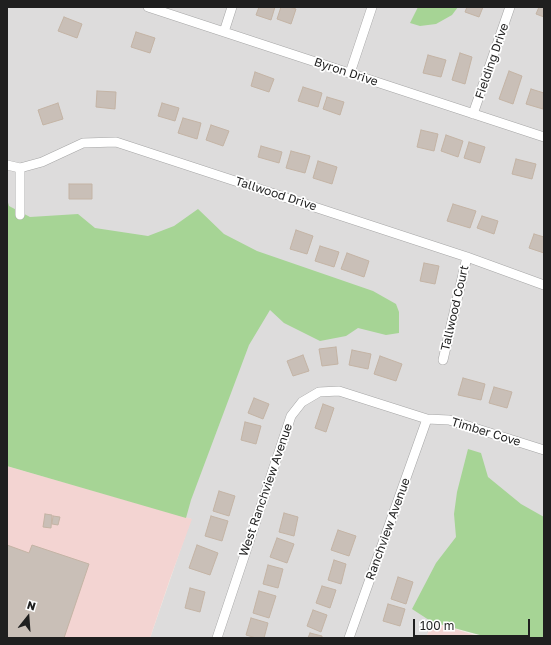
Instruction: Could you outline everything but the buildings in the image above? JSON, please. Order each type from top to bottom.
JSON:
[{"type":"street","name":"Byron Drive","points":[[148,7],[544,137]]},
{"type":"street","points":[[224,32],[232,7]]},
{"type":"street","points":[[350,73],[372,7]]},
{"type":"street","name":"Fielding Drive","points":[[473,114],[510,7]]},
{"type":"street","name":"Tallwood Drive","points":[[7,165],[20,168],[42,162],[83,142],[116,142],[467,257],[544,285]]},
{"type":"street","points":[[20,168],[20,215]]},
{"type":"street","name":"Tallwood Court","points":[[443,360],[467,257]]},
{"type":"street","name":"West Ranchview Avenue","points":[[217,638],[291,416],[302,402],[319,392],[339,391],[427,419]]},
{"type":"street","name":"Timber Cove","points":[[427,419],[449,420],[544,450]]},
{"type":"street","name":"Ranchview Avenue","points":[[349,638],[427,419]]},
{"type":"shaded area","points":[[7,7],[544,7],[544,638],[491,638],[432,622],[426,638],[150,638],[191,519],[7,466]]},
{"type":"shaded area","points":[[7,466],[192,519],[150,638],[7,638]]},
{"type":"shaded area","points":[[432,622],[484,638],[426,638]]},
{"type":"green space","points":[[418,7],[458,7],[452,15],[436,24],[420,26],[410,23]]},
{"type":"green space","points":[[7,199],[9,206],[30,217],[78,214],[95,228],[148,236],[174,226],[198,209],[224,234],[257,251],[373,291],[396,304],[399,312],[399,333],[386,335],[358,328],[346,336],[320,341],[284,323],[270,310],[249,345],[191,500],[186,518],[7,466]]},
{"type":"green space","points":[[468,449],[481,453],[488,477],[521,504],[544,517],[544,638],[491,638],[432,622],[412,609],[436,563],[456,537],[454,514],[457,492]]}]
